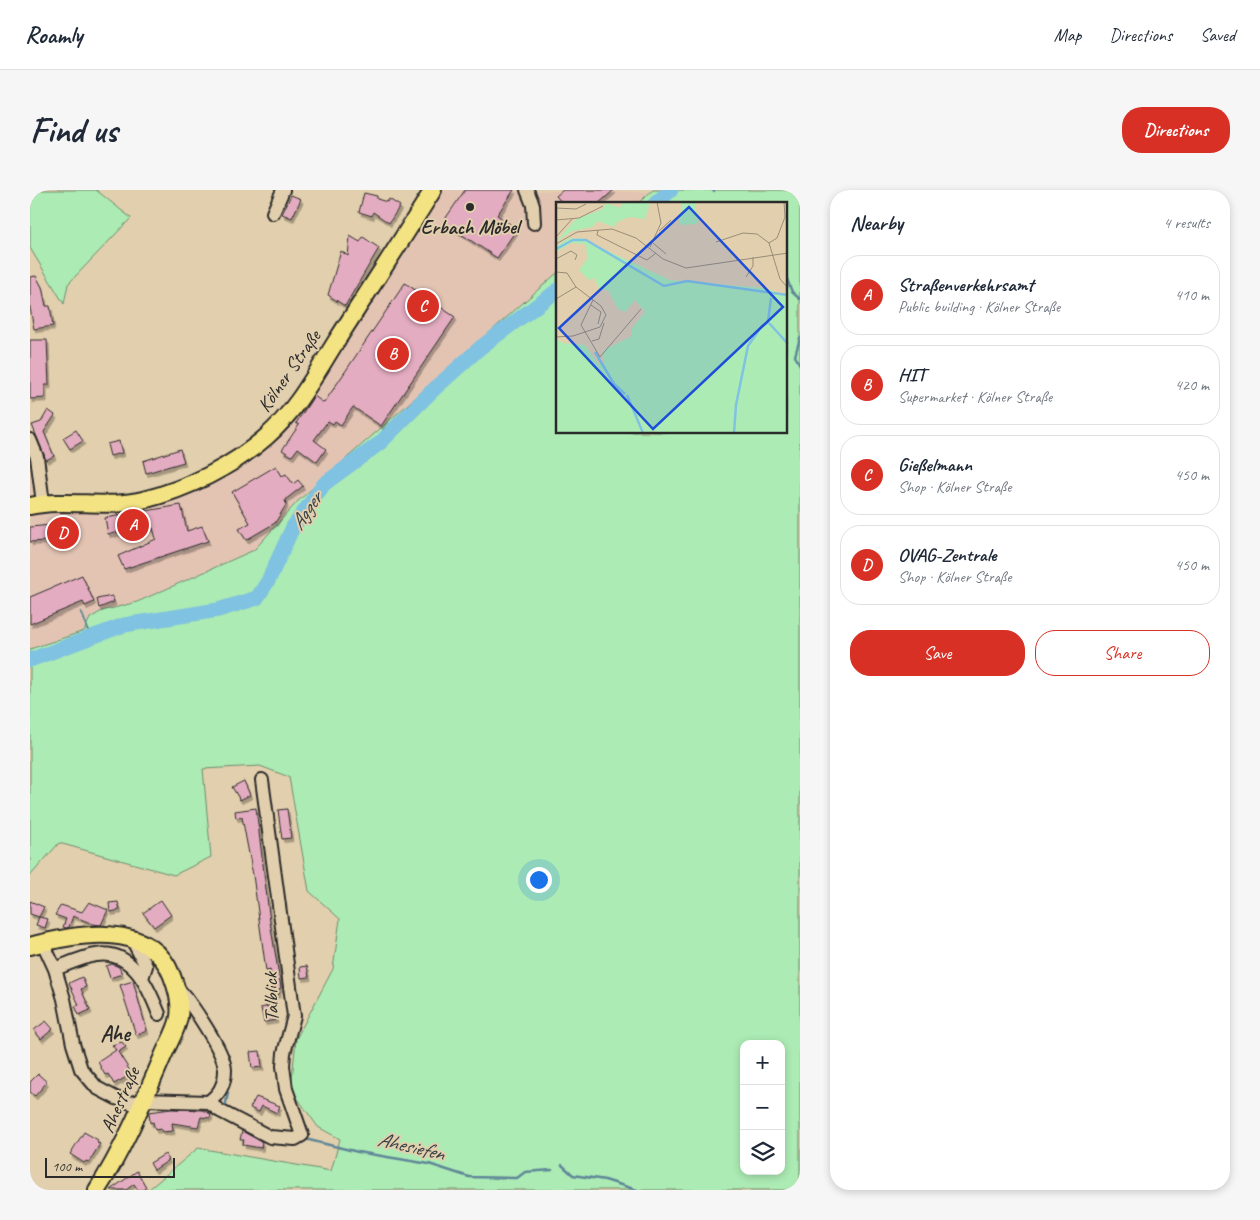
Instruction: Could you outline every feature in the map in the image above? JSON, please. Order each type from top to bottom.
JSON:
[{"type":"main road","name":"Kölner Straße","points":[[37,504],[103,504],[142,500],[191,484],[223,468],[267,436],[293,409],[433,190]]},
{"type":"main road","name":"Ahestraße","points":[[37,944],[95,934],[132,939],[153,950],[163,960],[176,987],[178,1019],[144,1100],[113,1166],[98,1190]]},
{"type":"street","points":[[273,214],[283,190]]},
{"type":"street","points":[[527,190],[533,205],[534,223]]},
{"type":"street","points":[[30,440],[37,457],[37,504]]},
{"type":"street","name":"Talblick","points":[[208,1102],[220,1111],[270,1137],[295,1139],[302,1135],[288,1098],[284,1074],[284,1053],[294,1016],[262,780]]},
{"type":"street","points":[[132,939],[146,966],[142,978]]},
{"type":"street","points":[[37,944],[55,969],[81,1069],[97,1088],[116,1098],[131,1102],[144,1100],[208,1102],[217,1096],[224,1082],[225,1068],[204,1022],[185,995],[176,987]]},
{"type":"street","points":[[55,969],[96,955],[110,954],[130,963],[142,978],[159,1014]]},
{"type":"shaded area","points":[[443,190],[650,192],[639,202],[556,202],[556,274],[298,501],[254,550],[137,602],[102,611],[90,618],[84,631],[30,649],[30,472],[35,513],[148,507],[228,475],[273,439],[313,395]]},
{"type":"green space","points":[[30,190],[96,190],[131,218],[68,284],[64,304],[30,248]]},
{"type":"green space","points":[[653,190],[800,190],[800,1190],[148,1190],[198,1148],[331,1171],[340,1139],[318,1127],[291,1089],[296,1039],[333,969],[340,919],[309,891],[289,777],[260,766],[203,769],[211,857],[174,875],[59,843],[30,876],[30,649],[84,631],[90,618],[102,611],[137,602],[254,550],[298,501],[556,274],[556,434],[788,434],[788,202],[639,202]]},
{"type":"building","points":[[465,190],[514,190],[497,215],[517,229],[497,258],[443,222]]},
{"type":"building","points":[[563,190],[614,190],[600,202],[561,202],[556,196]]},
{"type":"building","points":[[364,193],[377,196],[377,199],[387,202],[389,199],[400,206],[389,223],[373,212],[372,216],[359,212]]},
{"type":"building","points":[[291,195],[301,199],[292,218],[282,214]]},
{"type":"building","points":[[350,236],[360,242],[363,237],[379,248],[345,306],[328,295],[341,251],[348,256]]},
{"type":"building","points":[[36,276],[42,287],[46,306],[50,306],[53,326],[34,329],[30,308],[30,277]]},
{"type":"building","points":[[405,283],[455,317],[381,426],[353,407],[341,425],[335,421],[333,424],[328,421],[314,440],[326,449],[317,462],[298,448],[292,456],[282,450],[299,425],[296,423],[314,396],[324,403]]},
{"type":"building","points":[[30,340],[47,340],[49,385],[45,385],[45,398],[30,399]]},
{"type":"building","points":[[48,410],[55,415],[44,432],[54,456],[46,460],[32,425],[41,422]]},
{"type":"building","points":[[76,430],[83,441],[70,449],[63,438]]},
{"type":"building","points":[[119,441],[122,453],[110,456],[107,444]]},
{"type":"building","points":[[180,449],[184,462],[146,473],[143,461]]},
{"type":"building","points":[[276,466],[282,476],[286,474],[293,484],[298,480],[303,486],[285,500],[286,505],[275,523],[246,540],[239,529],[250,523],[232,492]]},
{"type":"building","points":[[181,505],[187,531],[202,526],[208,541],[124,569],[118,556],[156,539],[153,528],[108,534],[105,518]]},
{"type":"building","points":[[73,523],[75,535],[73,535],[73,539],[30,542],[30,527]]},
{"type":"building","points":[[82,575],[94,602],[85,606],[83,602],[30,624],[30,597]]},
{"type":"building","points":[[112,596],[114,602],[99,608],[97,599]]},
{"type":"building","points":[[244,781],[250,795],[240,800],[232,787]]},
{"type":"building","points":[[256,808],[270,922],[281,988],[279,989],[279,994],[271,996],[269,986],[273,985],[270,970],[266,971],[253,875],[242,817],[236,818],[235,811]]},
{"type":"building","points":[[287,809],[291,838],[282,839],[278,810]]},
{"type":"building","points":[[161,900],[171,915],[154,927],[143,913]]},
{"type":"building","points":[[30,901],[44,907],[39,917],[30,914]]},
{"type":"building","points":[[89,902],[108,910],[101,925],[73,916],[69,927],[66,928],[63,927],[66,919],[55,915],[61,905],[82,912]]},
{"type":"building","points":[[118,902],[120,910],[110,912],[109,903]]},
{"type":"building","points":[[39,917],[48,919],[45,928],[36,925]]},
{"type":"building","points":[[112,964],[119,967],[122,974],[110,978],[106,966]]},
{"type":"building","points":[[307,966],[309,977],[301,978],[300,967]]},
{"type":"building","points":[[82,977],[86,987],[81,989],[90,1010],[79,1015],[75,1006],[79,1005],[69,983]]},
{"type":"building","points":[[133,981],[147,1031],[136,1035],[120,985]]},
{"type":"building","points":[[272,1005],[276,1020],[264,1022],[261,1008]]},
{"type":"building","points":[[46,1021],[53,1029],[41,1039],[34,1030]]},
{"type":"building","points":[[122,1042],[126,1047],[118,1052],[132,1074],[114,1084],[108,1074],[105,1075],[98,1062],[116,1050],[112,1045]]},
{"type":"building","points":[[260,1051],[262,1067],[252,1068],[250,1052]]},
{"type":"building","points":[[38,1074],[47,1082],[35,1096],[30,1092],[30,1082]]},
{"type":"building","points":[[256,1097],[280,1106],[277,1113],[262,1106],[259,1112],[250,1108]]},
{"type":"building","points":[[171,1109],[202,1110],[211,1114],[210,1118],[201,1117],[198,1127],[172,1123],[173,1131],[162,1132],[161,1129],[155,1130],[153,1122],[150,1123],[149,1112]]},
{"type":"building","points":[[242,1131],[262,1142],[261,1148],[243,1145],[244,1140],[240,1140]]},
{"type":"building","points":[[84,1132],[98,1140],[97,1143],[100,1144],[89,1162],[86,1161],[84,1163],[70,1154]]},
{"type":"building","points":[[165,1154],[169,1160],[154,1170],[150,1163]]},
{"type":"building","points":[[137,1171],[146,1187],[143,1190],[138,1190],[134,1184],[126,1190],[110,1190]]},
{"type":"waterway","name":"Agger","points":[[657,202],[671,190]]},
{"type":"waterway","points":[[788,282],[792,292],[800,299]]},
{"type":"waterway","name":"Agger","points":[[30,660],[124,625],[218,610],[257,598],[268,581],[293,527],[324,484],[380,443],[431,392],[481,347],[556,291]]},
{"type":"waterway","points":[[800,338],[795,356],[800,365]]},
{"type":"waterway","points":[[81,612],[91,638]]},
{"type":"waterway","name":"Ahesiefen","points":[[53,950],[64,946]]},
{"type":"waterway","name":"Ahesiefen","points":[[225,1108],[228,1093]]},
{"type":"waterway","name":"Ahesiefen","points":[[305,1139],[358,1152],[429,1164],[469,1177],[517,1178],[525,1172],[552,1170]]},
{"type":"waterway","name":"Ahesiefen","points":[[562,1165],[573,1175],[605,1180],[637,1190]]},
{"type":"place","name":"Erbach Möbel","points":[[470,207]]},
{"type":"place","name":"Gießelmann","points":[[423,306]]},
{"type":"place","name":"HIT","points":[[393,354]]},
{"type":"place","name":"Straßenverkehrsamt","points":[[133,525]]},
{"type":"place","name":"OVAG-Zentrale","points":[[63,533]]},
{"type":"district","name":"Ahe","points":[[115,1034]]}]
